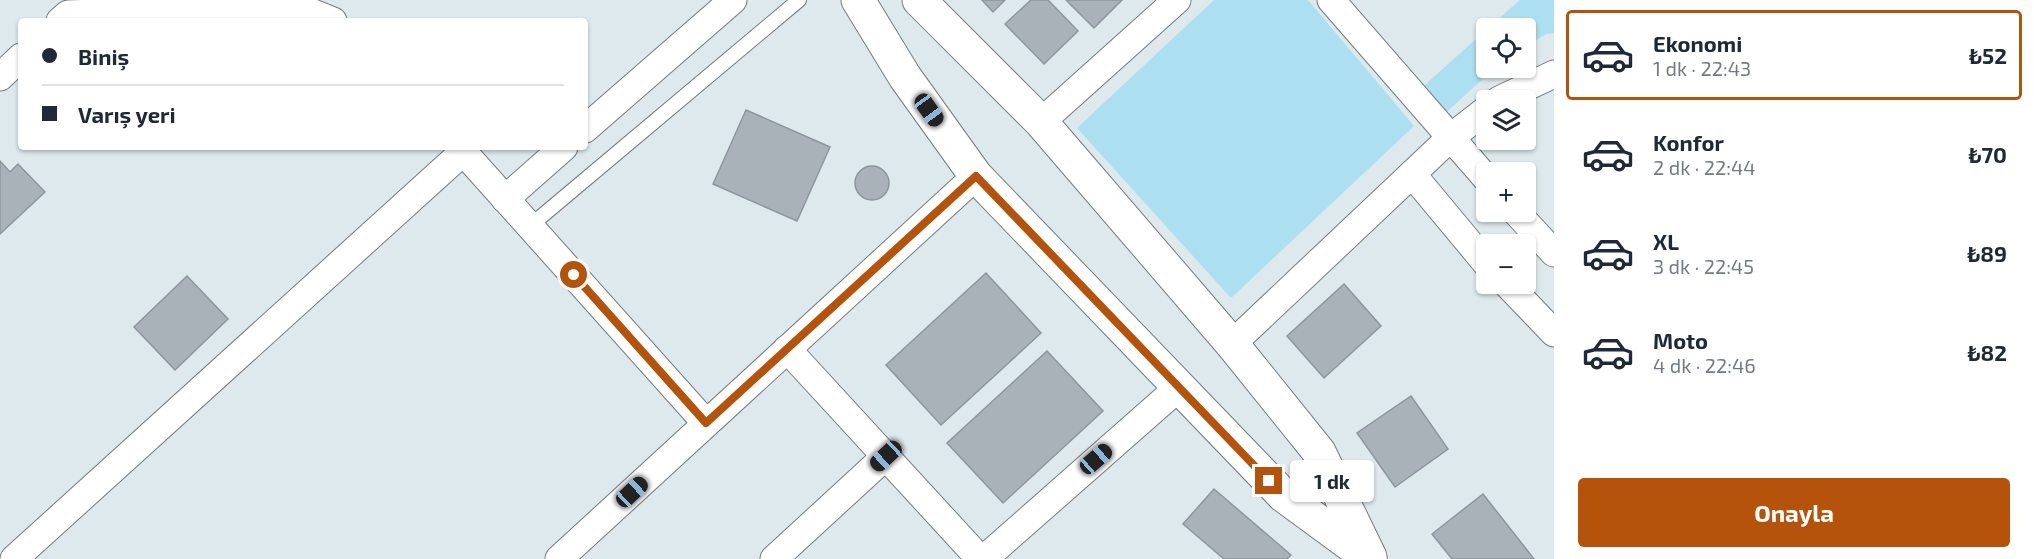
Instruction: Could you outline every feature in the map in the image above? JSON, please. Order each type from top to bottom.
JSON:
[{"type":"street","points":[[588,126],[733,0]]},
{"type":"street","points":[[858,0],[905,77],[976,176],[1284,496],[1370,559]]},
{"type":"street","points":[[919,0],[1041,122],[1232,344],[1319,452],[1370,559]]},
{"type":"street","points":[[1041,122],[1177,0]]},
{"type":"street","points":[[1331,0],[1476,167]]},
{"type":"street","points":[[60,12],[299,3],[327,18]]},
{"type":"street","points":[[0,77],[18,60]]},
{"type":"street","points":[[1520,90],[1554,74]]},
{"type":"street","points":[[1232,344],[1450,138],[1476,118]]},
{"type":"street","points":[[14,559],[460,150]]},
{"type":"street","points":[[462,150],[706,423]]},
{"type":"street","points":[[505,199],[561,150]]},
{"type":"street","points":[[1412,174],[1476,251]]},
{"type":"street","points":[[559,559],[976,176]]},
{"type":"street","points":[[1525,222],[1554,253]]},
{"type":"street","points":[[1517,294],[1554,333]]},
{"type":"street","points":[[787,349],[982,559],[1178,388]]},
{"type":"street","points":[[774,559],[886,456]]},
{"type":"lane","points":[[530,226],[799,0]]},
{"type":"shaded area","points":[[1214,0],[1308,0],[1414,126],[1231,298],[1077,128]]},
{"type":"shaded area","points":[[1520,0],[1554,0],[1554,33],[1546,34],[1536,40],[1536,18],[1499,18]]},
{"type":"shaded area","points":[[1476,39],[1476,78],[1484,78],[1441,117],[1416,93]]},
{"type":"building","points":[[982,0],[1005,0],[993,12]]},
{"type":"building","points":[[1031,0],[1048,0],[1078,31],[1044,64],[1005,24]]},
{"type":"building","points":[[1066,0],[1122,0],[1094,28]]},
{"type":"building","points":[[746,110],[830,147],[797,221],[713,184]]},
{"type":"building","points":[[0,161],[10,172],[18,164],[45,192],[0,234]]},
{"type":"building","points":[[872,166],[884,171],[889,183],[884,195],[872,200],[860,195],[855,183],[860,171]]},
{"type":"building","points":[[986,273],[1041,333],[941,425],[886,365]]},
{"type":"building","points":[[187,276],[228,319],[175,370],[134,327]]},
{"type":"building","points":[[1344,284],[1381,326],[1324,378],[1287,336]]},
{"type":"building","points":[[1047,351],[1103,411],[1003,503],[947,443]]},
{"type":"building","points":[[1411,396],[1448,449],[1395,487],[1357,433]]},
{"type":"building","points":[[1214,489],[1291,555],[1287,559],[1224,559],[1183,524]]},
{"type":"building","points":[[1483,494],[1534,559],[1452,559],[1432,534]]},
{"type":"route","points":[[574,275],[706,423],[976,176],[1269,481]]}]
